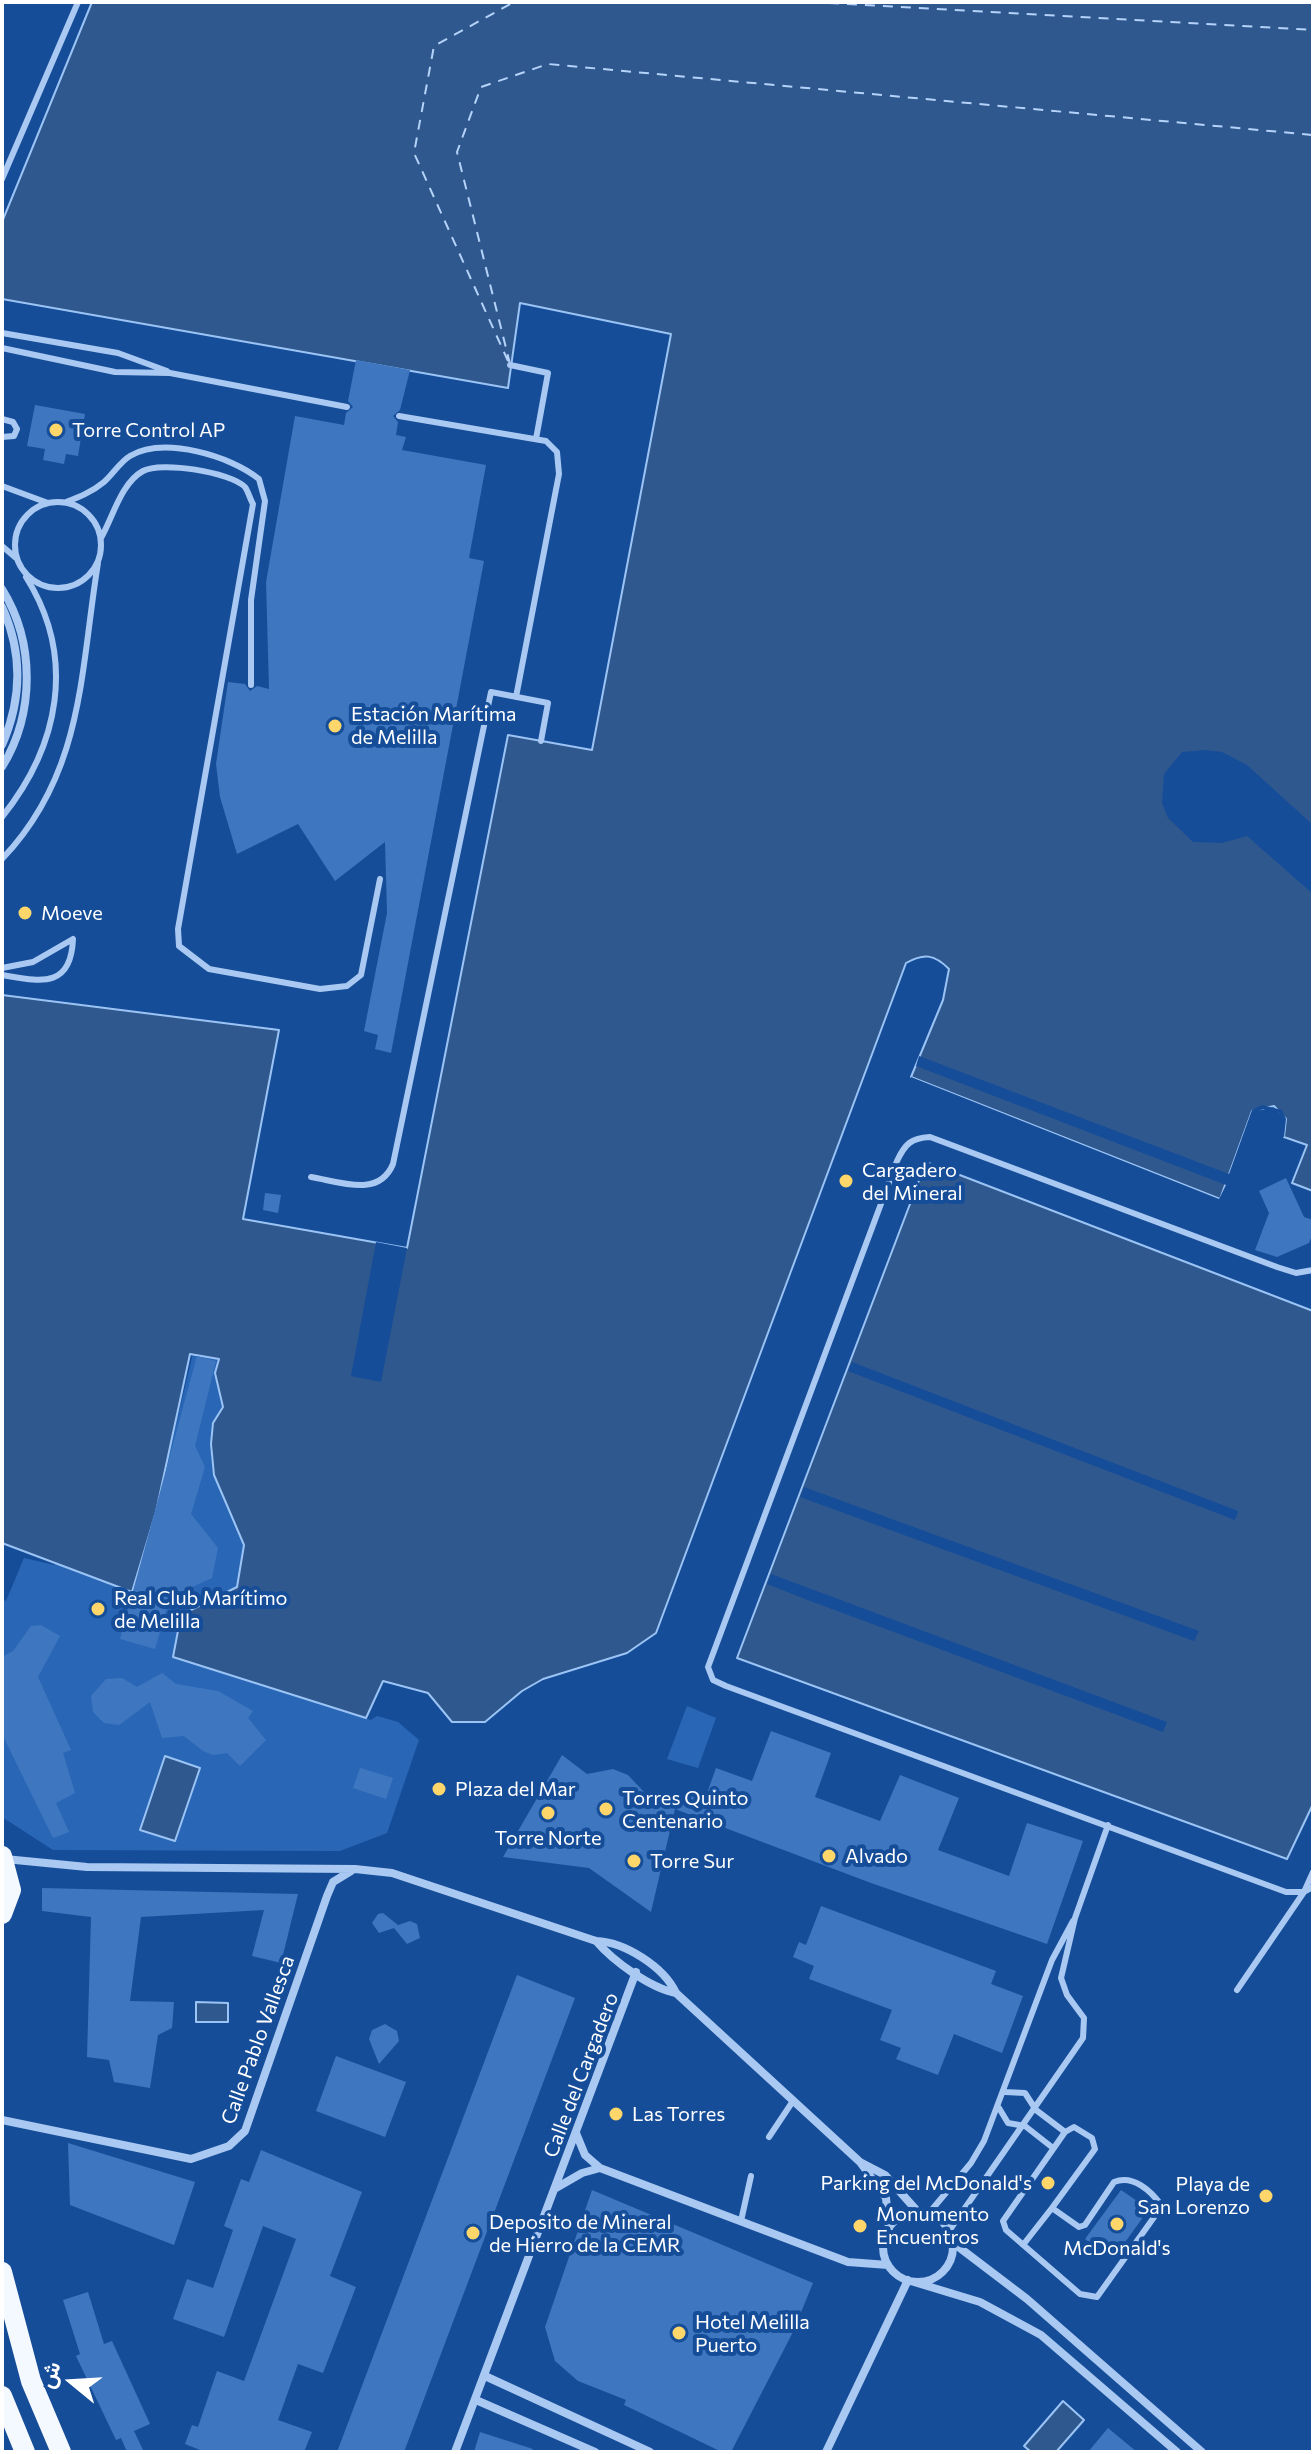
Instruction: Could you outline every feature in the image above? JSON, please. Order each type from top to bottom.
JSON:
[{"type":"main road","points":[[2,1914],[11,1890],[3,1858]]},
{"type":"main road","points":[[2,2272],[31,2381],[61,2452]]},
{"type":"main road","points":[[2,2396],[25,2452]]},
{"type":"street","points":[[2,589],[19,629],[27,671],[23,715],[2,767]]},
{"type":"street","points":[[2,607],[11,628],[18,669],[15,710],[2,745]]},
{"type":"street","points":[[3,1858],[87,1867],[355,1869],[392,1873],[596,1941],[614,1943],[664,1975],[676,1993],[860,2162],[886,2198],[889,2228]]},
{"type":"street","name":"Calle Pablo Vallesca","points":[[2,2120],[191,2159],[229,2146],[245,2131],[327,1896],[340,1875],[355,1869]]},
{"type":"street","points":[[596,1941],[662,1989],[676,1993]]},
{"type":"street","name":"Calle del Cargadero","points":[[455,2452],[636,1972]]},
{"type":"street","points":[[576,2133],[585,2155],[600,2168],[848,2262],[888,2265],[911,2281],[980,2302],[1041,2335],[1177,2452]]},
{"type":"street","points":[[860,2162],[885,2175],[918,2212]]},
{"type":"street","points":[[555,2188],[582,2173],[600,2168]]},
{"type":"street","points":[[888,2265],[883,2246],[889,2228],[896,2219],[918,2212],[929,2213],[949,2231],[952,2252],[943,2271],[925,2281],[911,2281]]},
{"type":"street","points":[[952,2242],[1027,2299],[1202,2452]]},
{"type":"street","points":[[826,2452],[911,2281]]},
{"type":"street","points":[[485,2376],[650,2452]]},
{"type":"street","points":[[476,2400],[582,2449],[595,2452]]},
{"type":"lane","points":[[2,179],[78,2]]},
{"type":"lane","points":[[2,333],[118,353],[170,373]]},
{"type":"lane","points":[[2,348],[115,372],[170,373],[347,407]]},
{"type":"lane","points":[[510,365],[548,373],[536,439]]},
{"type":"lane","points":[[399,416],[552,444],[559,474],[516,697]]},
{"type":"lane","points":[[2,419],[13,422],[17,429],[14,436],[2,437]]},
{"type":"lane","points":[[2,817],[37,765],[53,721],[55,700],[48,629],[16,558],[14,540],[20,523],[32,510],[48,503],[66,502],[104,482],[129,456],[153,448],[188,451],[233,463],[259,479],[265,501],[251,600],[251,685]]},
{"type":"lane","points":[[2,859],[60,775],[75,728],[101,538],[124,489],[143,471],[160,466],[229,479],[245,487],[253,504],[178,929],[179,946],[209,969],[320,989],[347,986],[361,975],[380,879]]},
{"type":"lane","points":[[2,486],[48,503]]},
{"type":"lane","points":[[66,502],[88,515],[101,538]]},
{"type":"lane","points":[[2,546],[16,558]]},
{"type":"lane","points":[[24,574],[42,587],[64,589],[85,580],[98,563]]},
{"type":"lane","points":[[311,1177],[375,1186],[387,1178],[393,1164],[491,692],[548,703],[541,741]]},
{"type":"lane","points":[[2,968],[33,962],[73,939],[73,953],[59,976],[36,980],[2,975]]},
{"type":"lane","points":[[1313,1270],[1296,1273],[1277,1267],[930,1137],[914,1137],[904,1146],[897,1161],[708,1667],[713,1680],[726,1686],[1286,1892],[1304,1892],[1313,1887]]},
{"type":"lane","points":[[949,2231],[1036,2110],[1085,2030],[1084,2018],[1067,1995],[1061,1978],[1075,1918],[1108,1825]]},
{"type":"lane","points":[[1237,1990],[1304,1892],[1313,1872]]},
{"type":"lane","points":[[929,2213],[971,2163],[999,2108],[1052,1960],[1075,1918]]},
{"type":"lane","points":[[1005,2092],[1025,2093],[1036,2110],[1065,2132]]},
{"type":"lane","points":[[769,2137],[793,2101]]},
{"type":"lane","points":[[999,2108],[1008,2123],[1025,2126],[1053,2148]]},
{"type":"lane","points":[[1023,2245],[1095,2149],[1092,2138],[1078,2128],[1069,2128],[1003,2221],[1006,2230],[1023,2245],[1080,2294],[1097,2297],[1162,2206],[1130,2179],[1122,2179],[1114,2182],[1085,2225],[1079,2227],[1052,2208]]},
{"type":"lane","points":[[741,2221],[751,2176]]},
{"type":"shaded area","points":[[92,2],[1313,2],[1313,1191],[1292,1183],[1307,1145],[1284,1137],[1286,1119],[1274,1106],[1252,1111],[1220,1199],[911,1077],[943,1000],[949,969],[929,957],[906,963],[656,1633],[627,1653],[543,1679],[522,1691],[485,1722],[452,1722],[428,1693],[383,1681],[366,1718],[173,1657],[181,1615],[237,1587],[244,1545],[214,1475],[211,1444],[213,1423],[223,1407],[215,1373],[219,1359],[190,1354],[156,1512],[132,1592],[2,1543],[2,995],[279,1030],[243,1219],[407,1248],[508,735],[592,750],[671,334],[520,303],[508,388],[2,299],[2,222]]},
{"type":"shaded area","points":[[926,1162],[1313,1311],[1313,1804],[1287,1859],[737,1658]]},
{"type":"shaded area","name":"Real Club Marítimo de Melilla","points":[[193,1354],[220,1359],[215,1373],[223,1407],[214,1426],[212,1461],[238,1525],[244,1553],[237,1587],[181,1615],[173,1657],[371,1720],[377,1716],[398,1722],[419,1740],[387,1833],[340,1851],[53,1850],[2,1817],[2,1599],[6,1601],[24,1558],[54,1565],[164,1474]]},
{"type":"shaded area","points":[[687,1706],[716,1718],[698,1768],[667,1759]]},
{"type":"shaded area","points":[[165,1756],[200,1768],[175,1841],[140,1830]]},
{"type":"shaded area","points":[[196,2002],[228,2003],[228,2022],[196,2022]]},
{"type":"shaded area","points":[[1063,2401],[1084,2420],[1056,2452],[1031,2452],[1024,2446]]},
{"type":"pier","points":[[1182,752],[1222,752],[1247,765],[1313,825],[1313,894],[1247,836],[1222,843],[1193,842],[1168,818],[1162,803],[1164,774]]},
{"type":"pier","points":[[919,1056],[1229,1174],[1252,1110],[1262,1105],[1282,1110],[1286,1119],[1284,1137],[1280,1136],[1282,1119],[1279,1113],[1263,1109],[1255,1113],[1230,1186],[1219,1203],[910,1081],[911,1077],[1219,1199],[1226,1185],[916,1066]]},
{"type":"pier","points":[[376,1242],[407,1248],[381,1382],[351,1376]]},
{"type":"pier","points":[[852,1362],[1238,1511],[1235,1520],[848,1371]]},
{"type":"pier","points":[[804,1487],[1199,1631],[1194,1641],[800,1497]]},
{"type":"pier","points":[[771,1574],[1167,1722],[1163,1732],[805,1599],[767,1584]]},
{"type":"building","name":"Estación Marítima de Melilla","points":[[356,360],[410,370],[400,410],[393,416],[398,422],[396,435],[406,437],[402,450],[486,465],[469,558],[484,561],[391,1053],[375,1049],[378,1035],[364,1031],[387,913],[385,842],[335,881],[298,824],[237,854],[220,797],[216,764],[228,682],[245,684],[250,691],[257,686],[269,689],[266,582],[295,416],[344,425],[346,413],[353,407],[348,401]]},
{"type":"building","name":"Torre Control AP","points":[[35,405],[85,414],[78,456],[66,454],[64,464],[43,460],[45,449],[27,446]]},
{"type":"building","points":[[1286,1178],[1304,1217],[1313,1220],[1313,1233],[1309,1243],[1277,1257],[1255,1250],[1269,1213],[1259,1191]]},
{"type":"building","points":[[265,1193],[281,1195],[278,1213],[263,1210]]},
{"type":"building","points":[[197,1356],[216,1361],[195,1446],[205,1467],[191,1514],[218,1548],[212,1578],[170,1597],[155,1649],[120,1639]]},
{"type":"building","points":[[41,1625],[60,1636],[38,1677],[71,1750],[63,1753],[75,1793],[56,1803],[69,1832],[53,1838],[2,1734],[2,1657],[13,1651],[31,1626]]},
{"type":"building","points":[[162,1673],[176,1684],[218,1691],[253,1711],[248,1718],[266,1740],[240,1766],[227,1753],[213,1755],[184,1736],[162,1738],[150,1702],[119,1725],[104,1723],[93,1712],[91,1696],[106,1679],[122,1678],[137,1687]]},
{"type":"building","points":[[771,1731],[831,1753],[815,1797],[880,1821],[900,1775],[959,1798],[938,1850],[1009,1876],[1027,1823],[1083,1841],[1047,1944],[871,1883],[675,1809],[651,1912],[589,1868],[503,1857],[562,1755],[587,1774],[613,1769],[628,1775],[644,1792],[706,1796],[716,1768],[752,1781]]},
{"type":"building","points":[[360,1768],[393,1778],[386,1799],[353,1788]]},
{"type":"building","points":[[42,1888],[298,1894],[281,1963],[252,1956],[264,1910],[141,1917],[130,2001],[174,2002],[172,2028],[158,2035],[150,2088],[114,2082],[109,2060],[87,2057],[91,1917],[42,1911]]},
{"type":"building","points":[[821,1906],[996,1971],[991,1984],[1023,1996],[1002,2053],[954,2034],[938,2075],[896,2059],[901,2048],[880,2040],[892,2010],[809,1979],[814,1966],[793,1957],[799,1942],[806,1945]]},
{"type":"building","points":[[383,1913],[398,1925],[410,1921],[417,1924],[420,1938],[407,1944],[394,1928],[379,1933],[372,1923],[378,1914]]},
{"type":"building","name":"Deposito de Mineral de Hierro de la CEMR","points":[[517,1975],[575,1998],[404,2452],[337,2452]]},
{"type":"building","points":[[385,2024],[397,2031],[399,2041],[379,2064],[369,2039],[372,2030]]},
{"type":"building","points":[[336,2056],[406,2082],[385,2137],[316,2111]]},
{"type":"building","points":[[68,2143],[195,2182],[174,2245],[70,2205]]},
{"type":"building","points":[[261,2150],[362,2192],[330,2276],[356,2287],[323,2373],[298,2364],[278,2420],[312,2432],[304,2452],[205,2452],[185,2444],[192,2425],[198,2427],[217,2371],[244,2381],[296,2239],[263,2226],[224,2337],[173,2319],[187,2279],[213,2288],[233,2230],[224,2226],[241,2179],[249,2182]]},
{"type":"building","points":[[592,2190],[813,2283],[793,2332],[731,2452],[722,2452],[624,2405],[626,2400],[578,2381],[555,2361],[545,2327]]},
{"type":"building","name":"McDonald's","points":[[1121,2190],[1149,2209],[1113,2259],[1085,2239]]},
{"type":"building","points":[[88,2292],[104,2344],[112,2341],[150,2424],[134,2431],[144,2452],[127,2452],[121,2438],[116,2440],[76,2356],[80,2354],[63,2300]]},
{"type":"building","points":[[1108,2428],[1137,2452],[1088,2452]]},
{"type":"building","points":[[480,2432],[533,2449],[532,2452],[474,2452]]},
{"type":"ferry route","points":[[508,361],[414,153],[434,46],[514,2]]},
{"type":"ferry route","points":[[811,2],[1313,30]]},
{"type":"ferry route","points":[[510,364],[457,152],[481,87],[548,64],[1313,135]]},
{"type":"place","name":"Torre Control AP","points":[[56,430]]},
{"type":"place","name":"Estación Marítima de Melilla","points":[[335,726]]},
{"type":"place","name":"Moeve","points":[[25,913]]},
{"type":"place","name":"Cargadero del Mineral","points":[[846,1181]]},
{"type":"place","name":"Real Club Marítimo de Melilla","points":[[98,1609]]},
{"type":"place","name":"Plaza del Mar","points":[[439,1789]]},
{"type":"place","name":"Torres Quinto Centenario","points":[[606,1809]]},
{"type":"place","name":"Torre Norte","points":[[548,1813]]},
{"type":"place","name":"Alvado","points":[[829,1856]]},
{"type":"place","name":"Torre Sur","points":[[634,1861]]},
{"type":"place","name":"Las Torres","points":[[616,2114]]},
{"type":"place","name":"Parking del McDonald's","points":[[1048,2183]]},
{"type":"place","name":"Playa de San Lorenzo","points":[[1266,2196]]},
{"type":"place","name":"McDonald's","points":[[1117,2224]]},
{"type":"place","name":"Monumento Encuentros","points":[[860,2226]]},
{"type":"place","name":"Deposito de Mineral de Hierro de la CEMR","points":[[473,2233]]},
{"type":"place","name":"Hotel Melilla Puerto","points":[[679,2333]]}]
